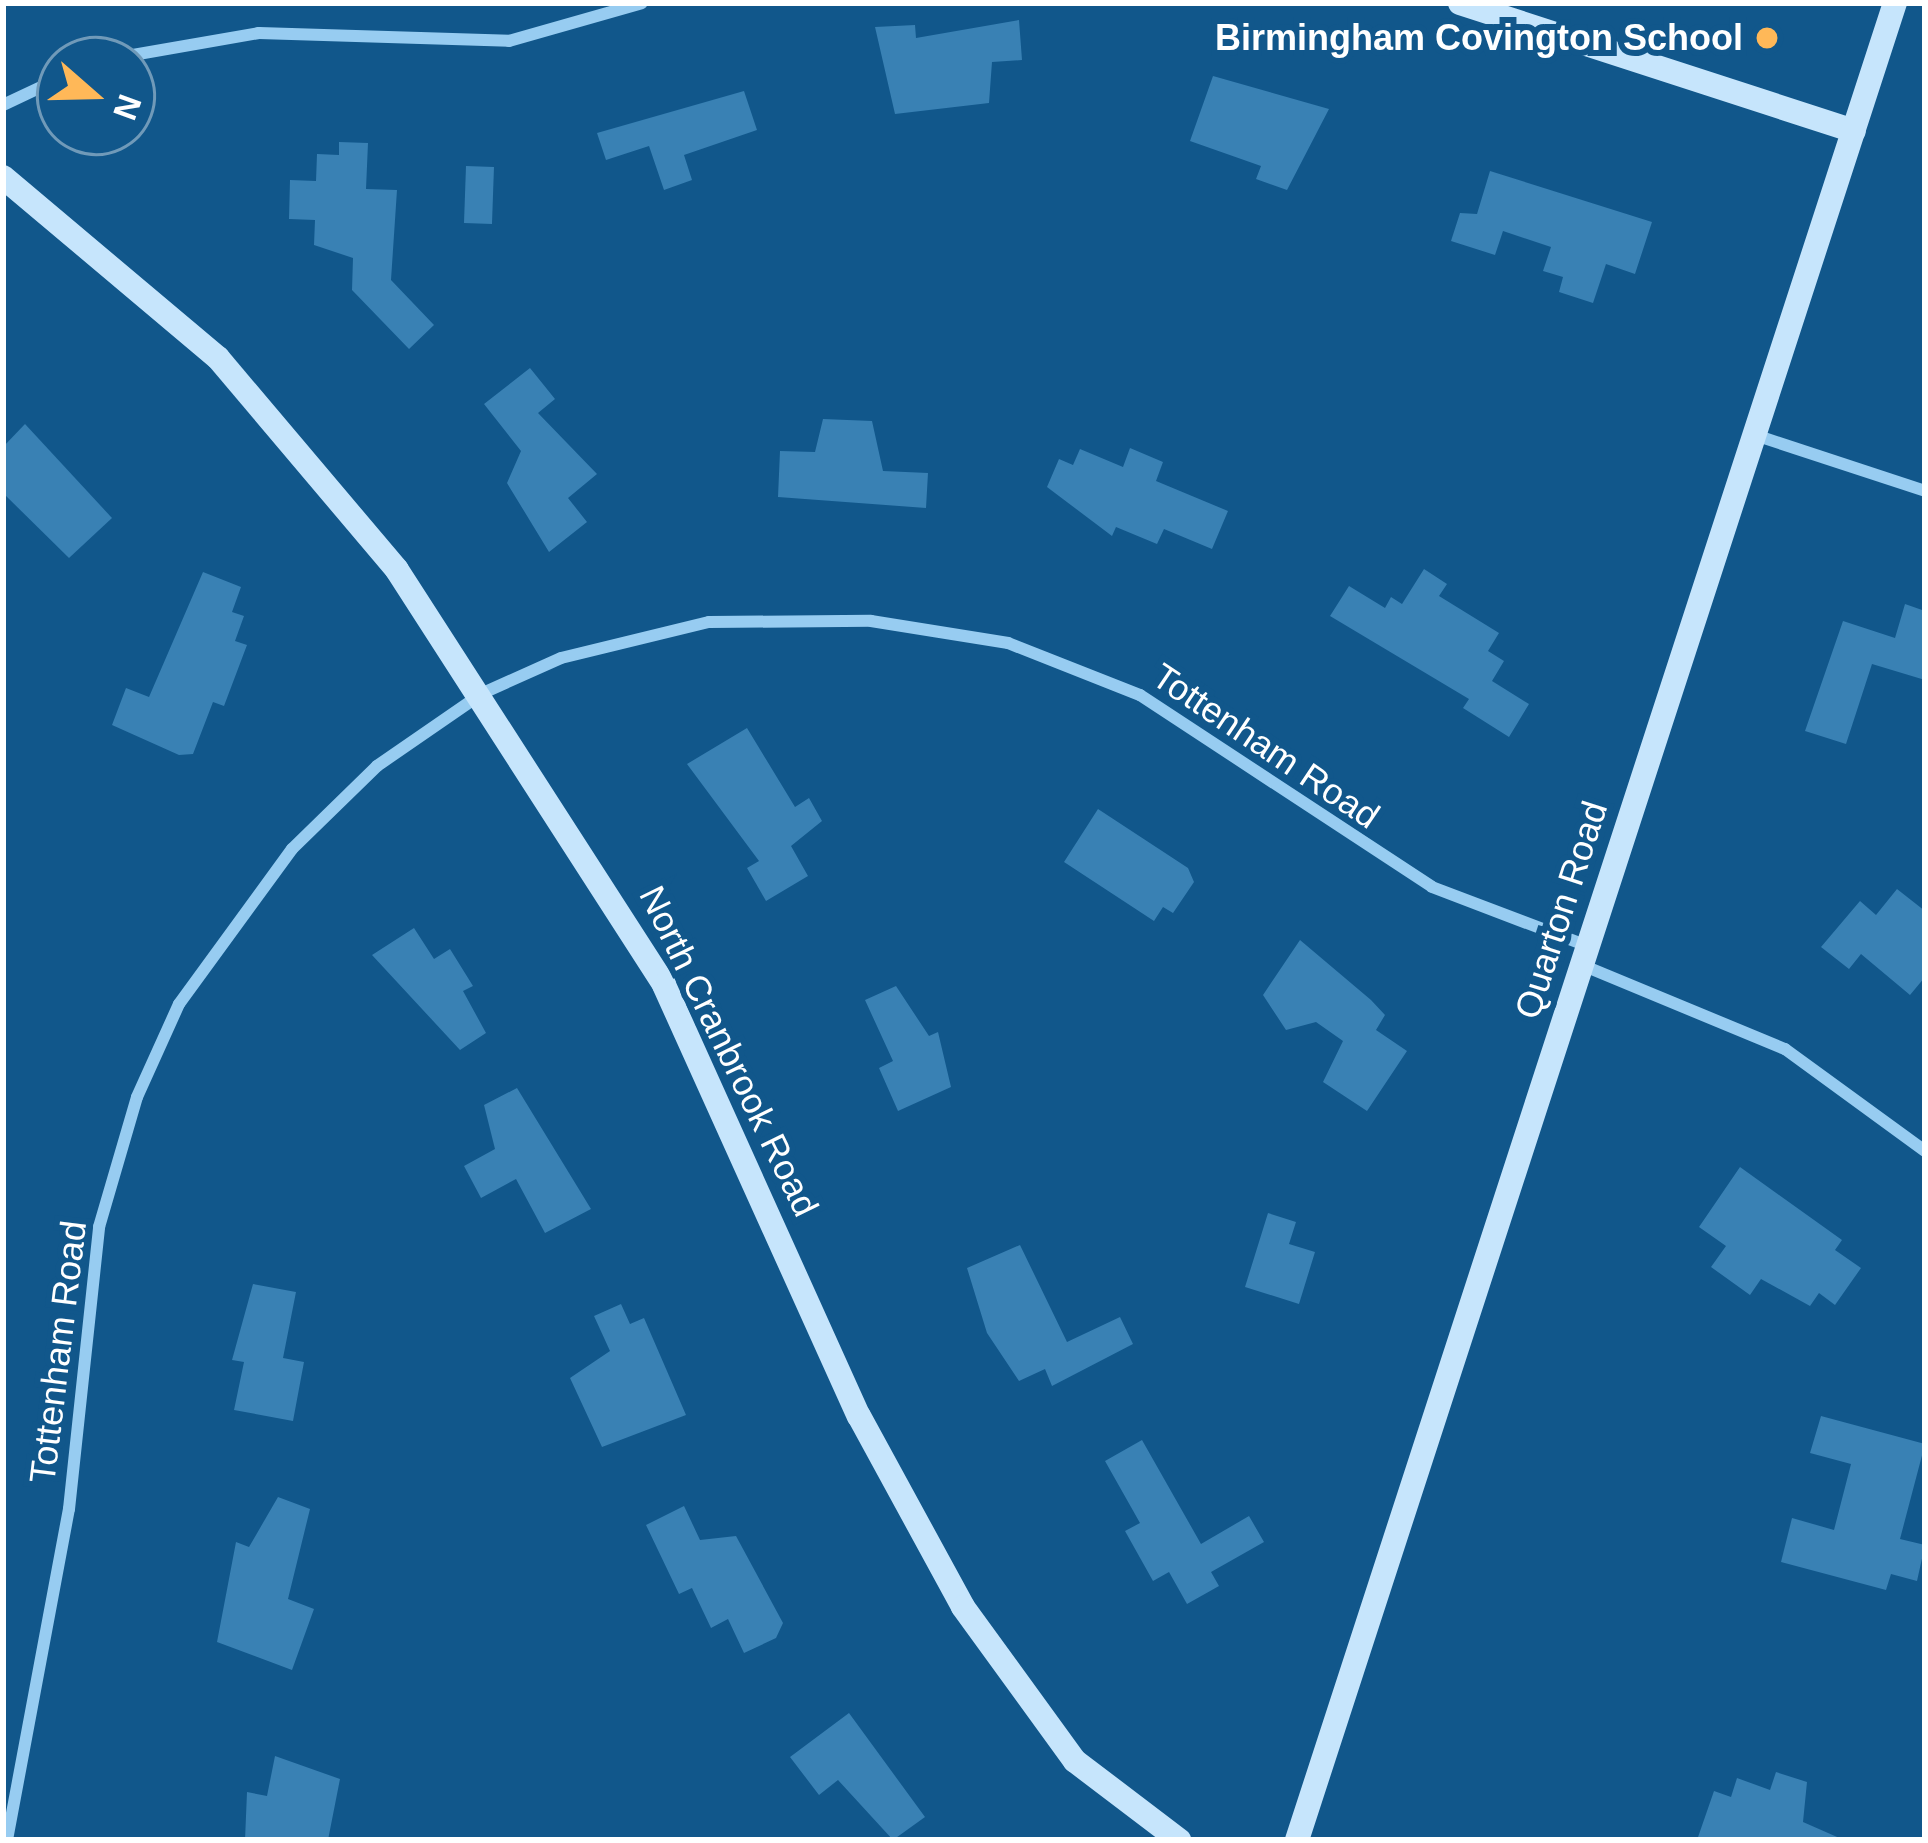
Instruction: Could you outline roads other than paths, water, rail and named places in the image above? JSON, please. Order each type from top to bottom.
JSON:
[{"type":"street","points":[[156,51],[260,33],[509,41],[641,3]]},
{"type":"street","points":[[1460,3],[1854,131]]},
{"type":"street","name":"Quarton Road","points":[[1297,1840],[1895,3]]},
{"type":"street","points":[[3,104],[36,89]]},
{"type":"street","name":"North Cranbrook Road","points":[[3,177],[139,283],[246,387],[357,516],[483,693],[664,986],[859,1416],[963,1607],[1075,1761],[1179,1840]]},
{"type":"street","points":[[1755,435],[1925,490]]},
{"type":"street","name":"Tottenham Road","points":[[7,1840],[48,1627],[99,1227],[155,1054],[203,966],[292,849],[377,766],[483,693],[561,658],[709,622],[820,617],[992,639],[1140,694],[1432,886],[1785,1049],[1925,1150]]},
{"type":"place","name":"Birmingham Covington School","points":[[1767,38]]}]
